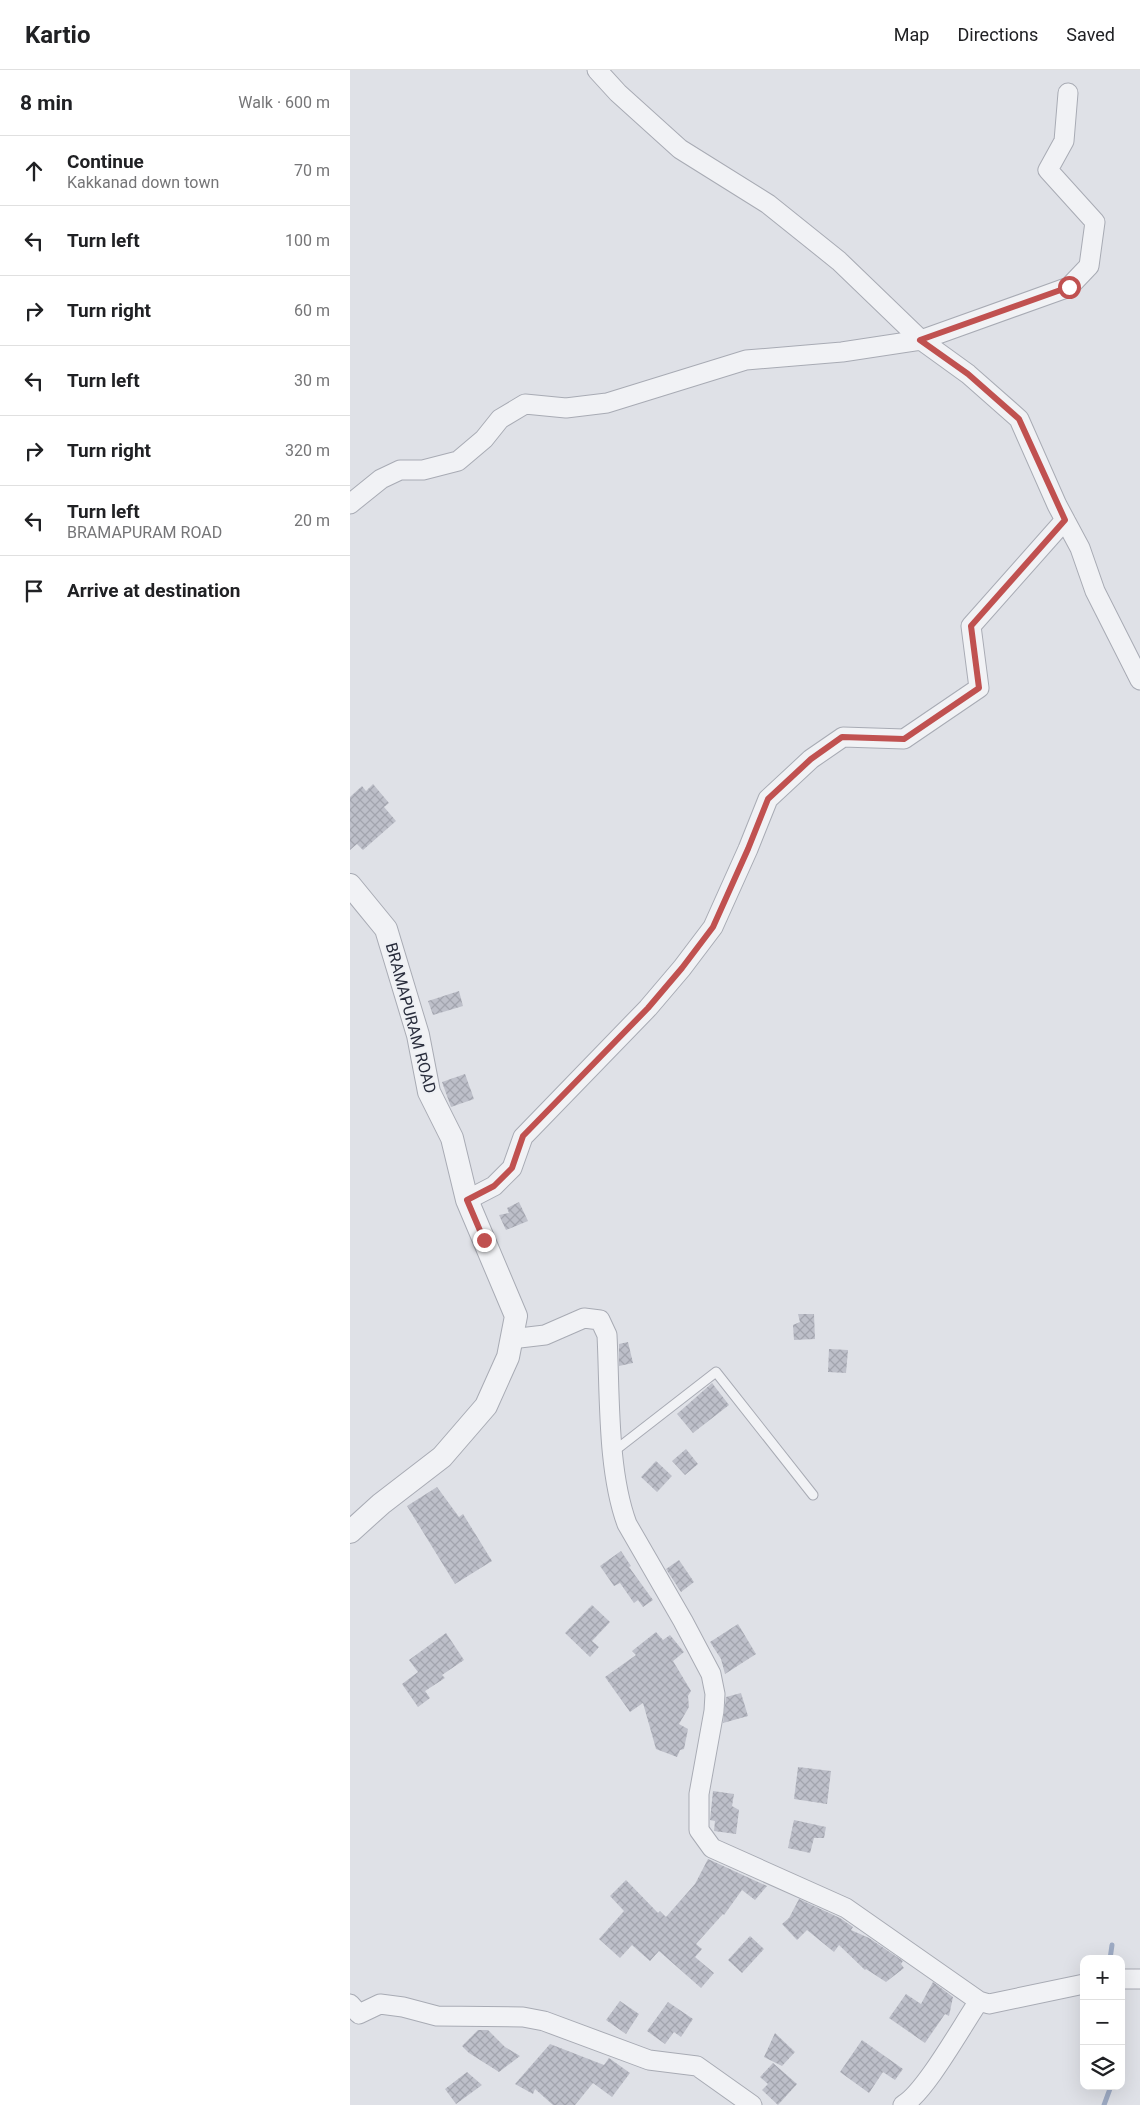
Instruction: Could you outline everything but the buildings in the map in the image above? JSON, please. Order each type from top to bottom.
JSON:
[{"type":"street","points":[[597,70],[618,93],[680,149],[768,204],[839,261],[920,340],[968,374],[1019,419],[1065,520],[1080,548],[1096,591],[1140,680]]},
{"type":"street","points":[[350,504],[381,479],[400,470],[423,470],[458,461],[484,439],[500,418],[525,404],[566,408],[607,403],[746,360],[842,352],[920,340],[1069,287],[1089,266],[1096,222],[1048,170],[1064,141],[1068,93]]},
{"type":"street","points":[[467,1200],[494,1186],[512,1168],[523,1136],[648,1008],[713,927],[768,799],[811,759],[842,737],[904,739],[979,688],[971,626],[1065,520]]},
{"type":"street","name":"BRAMAPURAM ROAD","points":[[350,885],[386,930],[418,1035],[429,1092],[452,1138],[467,1200],[516,1316],[508,1357],[486,1406],[442,1457],[381,1504],[350,1532]]},
{"type":"street","points":[[511,1339],[545,1335],[584,1318],[600,1320],[607,1335],[613,1452],[621,1508],[627,1524],[711,1674],[715,1694],[714,1711],[699,1794],[699,1830],[712,1848],[846,1908],[979,2001],[989,2004],[1080,1985]]},
{"type":"street","points":[[1125,1980],[1140,1979]]},
{"type":"street","points":[[903,2105],[911,2101],[979,2001]]},
{"type":"street","points":[[350,2004],[359,2014],[380,2004],[402,2007],[437,2016],[523,2017],[544,2021],[649,2060],[697,2066],[752,2105]]},
{"type":"lane","points":[[613,1452],[716,1372],[813,1495]]},
{"type":"waterway","points":[[1111,1955],[1112,1945]]},
{"type":"waterway","points":[[1104,2105],[1110,2090]]},
{"type":"route","points":[[484,1240],[467,1200],[494,1186],[512,1168],[523,1136],[648,1008],[713,927],[768,799],[811,759],[842,737],[904,739],[979,688],[971,626],[1065,520],[1019,419],[968,374],[920,340],[1069,287]]}]
